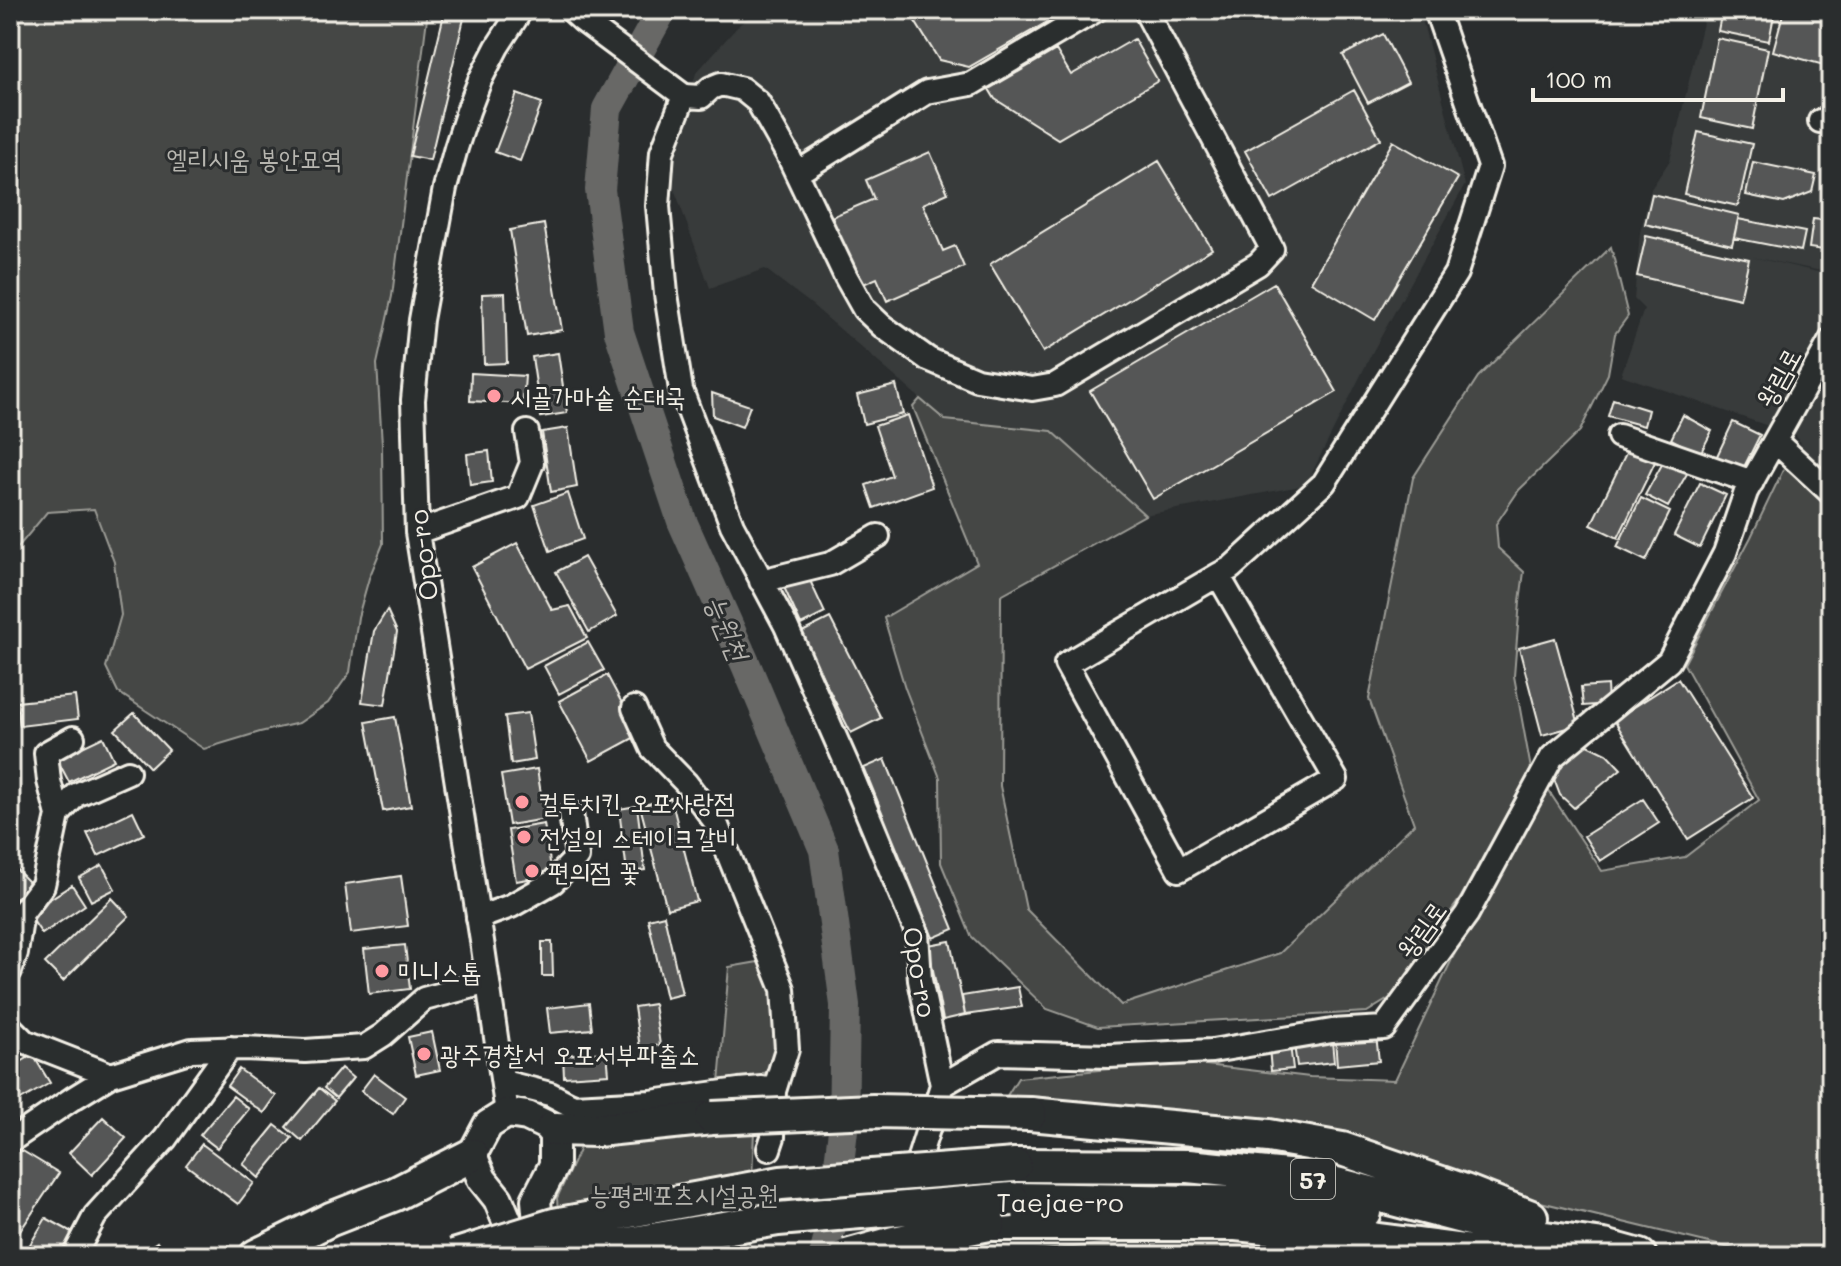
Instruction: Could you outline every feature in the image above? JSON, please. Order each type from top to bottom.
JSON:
[{"type":"highway","points":[[552,1129],[597,1130],[712,1118],[873,1111],[1030,1114],[1269,1136],[1342,1149],[1467,1192],[1604,1246]]},
{"type":"highway","points":[[256,1256],[331,1219],[395,1194],[472,1155]]},
{"type":"highway","name":"Taejae-ro","points":[[454,1256],[554,1225],[781,1183],[1015,1165],[1188,1166],[1317,1179],[1538,1237],[1604,1246],[1640,1256]]},
{"type":"highway","name":"Taejae-ro","points":[[556,1256],[778,1219],[1012,1199],[1325,1204],[1562,1256]]},
{"type":"highway","points":[[847,1256],[989,1224],[1236,1224],[1504,1256]]},
{"type":"main road","points":[[513,1256],[508,1223],[472,1155],[488,1125],[507,1113],[527,1116],[554,1133],[554,1165],[536,1200],[541,1256]]},
{"type":"street","name":"Opo-ro","points":[[507,1113],[417,532],[413,400],[421,320],[445,188],[480,80],[521,10]]},
{"type":"street","points":[[797,173],[927,92],[971,84],[1096,10]]},
{"type":"street","points":[[576,15],[684,96],[701,97],[721,84],[742,89],[758,102],[864,309],[928,359],[977,380],[1032,389],[1055,385],[1258,264],[1272,249],[1145,10]]},
{"type":"street","points":[[1218,575],[1336,779],[1179,870],[1066,664],[1218,575],[1231,568],[1324,483],[1456,273],[1490,166],[1436,10]]},
{"type":"street","name":"Opo-ro","points":[[684,96],[662,152],[658,206],[666,294],[681,390],[732,525],[786,626],[917,933],[920,980],[942,1085]]},
{"type":"street","name":"왕림로","points":[[942,1085],[998,1053],[1109,1056],[1212,1051],[1332,1031],[1384,1028],[1467,914],[1552,757],[1669,661],[1725,553],[1746,492],[1831,340]]},
{"type":"street","points":[[417,532],[518,497],[532,463],[527,432]]},
{"type":"street","points":[[1619,436],[1752,482]]},
{"type":"street","points":[[1775,441],[1831,493]]},
{"type":"street","points":[[761,581],[830,564],[878,536]]},
{"type":"street","points":[[634,708],[652,748],[686,783],[715,821],[783,989],[787,1049],[774,1091],[773,1137],[769,1149]]},
{"type":"street","points":[[10,971],[22,913],[43,885],[58,815],[46,753],[73,738]]},
{"type":"street","points":[[58,815],[76,795],[128,772]]},
{"type":"street","points":[[478,918],[511,906],[553,882],[577,857],[571,813]]},
{"type":"street","points":[[10,1141],[111,1075],[192,1050],[305,1051],[364,1047],[383,1035],[424,999],[488,982]]},
{"type":"street","points":[[10,1027],[24,1041],[111,1075]]},
{"type":"street","points":[[74,1256],[95,1216],[165,1139],[230,1048]]},
{"type":"street","points":[[503,1082],[550,1094],[573,1106],[651,1102],[762,1088],[774,1091]]},
{"type":"street","points":[[915,1256],[910,1185],[942,1085]]},
{"type":"shaded area","points":[[757,10],[1418,10],[1465,185],[1372,353],[1306,485],[1145,515],[1052,431],[945,420],[811,304],[765,269],[710,288],[668,172],[688,115],[696,73],[739,25]]},
{"type":"shaded area","points":[[1706,10],[1831,10],[1831,273],[1752,257],[1831,275],[1831,312],[1771,427],[1621,375],[1644,309],[1634,299],[1640,232],[1651,189],[1670,160]]},
{"type":"shaded area","points":[[1831,354],[1831,475],[1814,462],[1794,432],[1814,384]]},
{"type":"green space","name":"엘리시움 봉안묘역","points":[[10,10],[428,10],[392,296],[377,364],[383,544],[358,617],[350,672],[328,703],[299,723],[204,749],[118,692],[106,667],[121,615],[114,562],[94,509],[47,512],[10,557]]},
{"type":"green space","points":[[1611,247],[1628,316],[1615,334],[1608,374],[1580,431],[1519,490],[1496,524],[1498,548],[1524,572],[1514,676],[1531,769],[1461,897],[1390,998],[1367,1012],[1098,1027],[1047,1009],[971,936],[941,863],[940,778],[905,688],[884,618],[977,563],[913,407],[920,399],[945,420],[1052,431],[1145,515],[1001,595],[1000,786],[1026,909],[1121,1005],[1280,953],[1414,824],[1369,699],[1413,478],[1478,377]]},
{"type":"green space","points":[[1785,466],[1831,507],[1831,1256],[1763,1256],[1433,1176],[1003,1102],[1018,1078],[1180,1062],[1310,1077],[1395,1080],[1453,957],[1546,787],[1602,871],[1685,857],[1759,800],[1684,664]]},
{"type":"green space","name":"능평레포츠시설공원","points":[[781,958],[774,1001],[777,1072],[763,1073],[754,1130],[749,1256],[565,1256],[560,1241],[557,1198],[584,1139],[715,1129],[729,967]]},
{"type":"green space","points":[[1231,1231],[1360,1256],[986,1256]]},
{"type":"building","points":[[445,10],[466,10],[430,160],[410,156]]},
{"type":"building","points":[[908,10],[1068,10],[969,67],[939,60]]},
{"type":"building","points":[[1722,10],[1775,10],[1769,41],[1718,31]]},
{"type":"building","points":[[1784,10],[1831,10],[1831,67],[1773,51]]},
{"type":"building","points":[[1383,34],[1408,82],[1368,103],[1343,55]]},
{"type":"building","points":[[1717,38],[1768,49],[1752,129],[1701,118]]},
{"type":"building","points":[[1134,39],[1158,81],[1058,139],[995,99],[989,89],[1056,50],[1071,75]]},
{"type":"building","points":[[1354,90],[1381,139],[1272,200],[1245,151]]},
{"type":"building","points":[[517,94],[542,103],[520,161],[495,152]]},
{"type":"building","points":[[1698,132],[1752,144],[1738,206],[1684,194]]},
{"type":"building","points":[[1393,141],[1458,178],[1375,320],[1311,282]]},
{"type":"building","points":[[930,152],[948,193],[923,204],[943,251],[955,246],[964,267],[887,301],[877,278],[859,286],[829,218],[874,199],[866,180]]},
{"type":"building","points":[[1159,161],[1212,249],[1043,352],[990,264]]},
{"type":"building","points":[[1753,162],[1816,175],[1812,192],[1784,203],[1746,195]]},
{"type":"building","points":[[1652,194],[1739,215],[1732,245],[1645,224]]},
{"type":"building","points":[[1738,219],[1805,232],[1801,251],[1734,238]]},
{"type":"building","points":[[1813,219],[1831,221],[1831,251],[1809,248]]},
{"type":"building","points":[[544,224],[562,330],[527,336],[510,230]]},
{"type":"building","points":[[1646,236],[1749,259],[1740,299],[1637,276]]},
{"type":"building","points":[[1274,283],[1337,392],[1153,499],[1090,391]]},
{"type":"building","points":[[505,293],[507,363],[484,364],[482,294]]},
{"type":"building","points":[[558,353],[567,413],[541,417],[532,357]]},
{"type":"building","points":[[471,373],[525,376],[523,404],[470,401]]},
{"type":"building","points":[[896,385],[903,414],[864,424],[857,395]]},
{"type":"building","points":[[712,393],[750,406],[742,427],[713,416]]},
{"type":"building","points":[[1613,399],[1648,410],[1644,426],[1608,416]]},
{"type":"building","points":[[1831,414],[1831,449],[1819,421]]},
{"type":"building","points":[[908,415],[932,487],[874,508],[866,485],[892,476],[875,426]]},
{"type":"building","points":[[1683,415],[1712,431],[1700,454],[1671,439]]},
{"type":"building","points":[[1733,422],[1760,435],[1742,471],[1716,458]]},
{"type":"building","points":[[568,428],[577,487],[551,492],[542,432]]},
{"type":"building","points":[[1628,449],[1655,462],[1618,538],[1591,525]]},
{"type":"building","points":[[489,451],[492,482],[470,485],[467,454]]},
{"type":"building","points":[[1665,459],[1688,472],[1668,507],[1645,495]]},
{"type":"building","points":[[1700,483],[1726,495],[1700,548],[1674,535]]},
{"type":"building","points":[[568,493],[583,539],[550,551],[534,505]]},
{"type":"building","points":[[1641,498],[1670,512],[1646,561],[1617,547]]},
{"type":"building","points":[[517,543],[552,610],[570,606],[587,638],[525,669],[472,567]]},
{"type":"building","points":[[584,557],[617,616],[589,632],[556,572]]},
{"type":"building","points":[[807,574],[825,613],[801,625],[783,585]]},
{"type":"building","points":[[387,610],[397,632],[385,705],[362,702],[374,631]]},
{"type":"building","points":[[830,618],[881,718],[851,733],[800,633]]},
{"type":"building","points":[[1555,638],[1579,725],[1542,735],[1519,648]]},
{"type":"building","points":[[588,642],[604,670],[559,694],[544,666]]},
{"type":"building","points":[[607,675],[639,735],[591,761],[559,701]]},
{"type":"building","points":[[1678,679],[1753,798],[1688,839],[1614,720]]},
{"type":"building","points":[[1607,685],[1608,704],[1583,706],[1581,687]]},
{"type":"building","points":[[75,696],[78,719],[20,726],[17,702]]},
{"type":"building","points":[[134,713],[169,750],[150,768],[115,730]]},
{"type":"building","points":[[528,713],[535,760],[511,764],[505,716]]},
{"type":"building","points":[[395,717],[411,806],[383,811],[366,722]]},
{"type":"building","points":[[103,737],[114,760],[69,782],[57,759]]},
{"type":"building","points":[[1584,743],[1607,754],[1621,769],[1574,808],[1560,795],[1552,774]]},
{"type":"building","points":[[885,759],[954,929],[933,938],[864,768]]},
{"type":"building","points":[[537,769],[545,819],[509,825],[501,775]]},
{"type":"building","points":[[671,798],[697,901],[667,909],[640,806]]},
{"type":"building","points":[[1643,799],[1659,823],[1600,861],[1584,836]]},
{"type":"building","points":[[637,806],[645,870],[627,872],[619,809]]},
{"type":"building","points":[[133,811],[144,834],[98,856],[87,833]]},
{"type":"building","points":[[544,824],[552,875],[516,881],[508,830]]},
{"type":"building","points":[[102,865],[115,889],[91,901],[79,878]]},
{"type":"building","points":[[14,867],[33,886],[10,908],[10,871]]},
{"type":"building","points":[[401,876],[408,926],[351,933],[345,884]]},
{"type":"building","points":[[72,885],[85,905],[42,934],[28,913]]},
{"type":"building","points":[[112,898],[129,916],[63,981],[45,963]]},
{"type":"building","points":[[664,915],[682,994],[666,998],[648,919]]},
{"type":"building","points":[[950,941],[965,1015],[943,1020],[928,945]]},
{"type":"building","points":[[542,942],[552,942],[553,976],[542,976]]},
{"type":"building","points":[[405,945],[410,989],[369,994],[364,949]]},
{"type":"building","points":[[1018,987],[1022,1007],[965,1015],[962,996]]},
{"type":"building","points":[[589,1003],[592,1029],[550,1033],[547,1008]]},
{"type":"building","points":[[654,1004],[660,1045],[640,1048],[634,1007]]},
{"type":"building","name":"광주경찰서 오포서부파출소","points":[[432,1032],[440,1070],[416,1075],[408,1037]]},
{"type":"building","points":[[1376,1035],[1379,1061],[1337,1065],[1335,1039]]},
{"type":"building","points":[[1332,1041],[1334,1062],[1297,1066],[1294,1045]]},
{"type":"building","points":[[1290,1044],[1293,1069],[1271,1071],[1269,1047]]},
{"type":"building","points":[[607,1052],[609,1074],[564,1077],[563,1055]]},
{"type":"building","points":[[33,1055],[50,1083],[19,1101],[10,1085],[10,1068]]},
{"type":"building","points":[[341,1068],[353,1078],[336,1098],[324,1088]]},
{"type":"building","points":[[239,1069],[276,1096],[264,1113],[227,1086]]},
{"type":"building","points":[[374,1074],[405,1097],[393,1114],[361,1091]]},
{"type":"building","points":[[319,1088],[335,1101],[302,1141],[286,1127]]},
{"type":"building","points":[[233,1096],[249,1109],[217,1148],[200,1135]]},
{"type":"building","points":[[103,1117],[126,1138],[92,1175],[69,1153]]},
{"type":"building","points":[[275,1125],[292,1138],[259,1178],[243,1164]]},
{"type":"building","points":[[202,1144],[254,1183],[238,1204],[186,1165]]},
{"type":"building","points":[[21,1150],[59,1173],[10,1246],[10,1166]]},
{"type":"building","points":[[46,1218],[77,1235],[65,1256],[23,1256]]},
{"type":"building","points":[[157,1242],[166,1256],[136,1256]]},
{"type":"building","points":[[89,1249],[104,1256],[85,1256]]},
{"type":"waterway","name":"능원천","points":[[662,10],[607,109],[600,190],[619,332],[682,521],[824,850],[845,1005],[843,1130],[832,1223],[824,1256]]},
{"type":"place","name":"시골가마솥 순대국","points":[[494,396]]},
{"type":"place","name":"컬투치킨 오포사랑점","points":[[522,802]]},
{"type":"place","name":"전설의 스테이크갈비","points":[[524,837]]},
{"type":"place","name":"편의점 꽃","points":[[532,871]]},
{"type":"place","name":"미니스톱","points":[[382,971]]},
{"type":"place","name":"광주경찰서 오포서부파출소","points":[[424,1054]]}]
